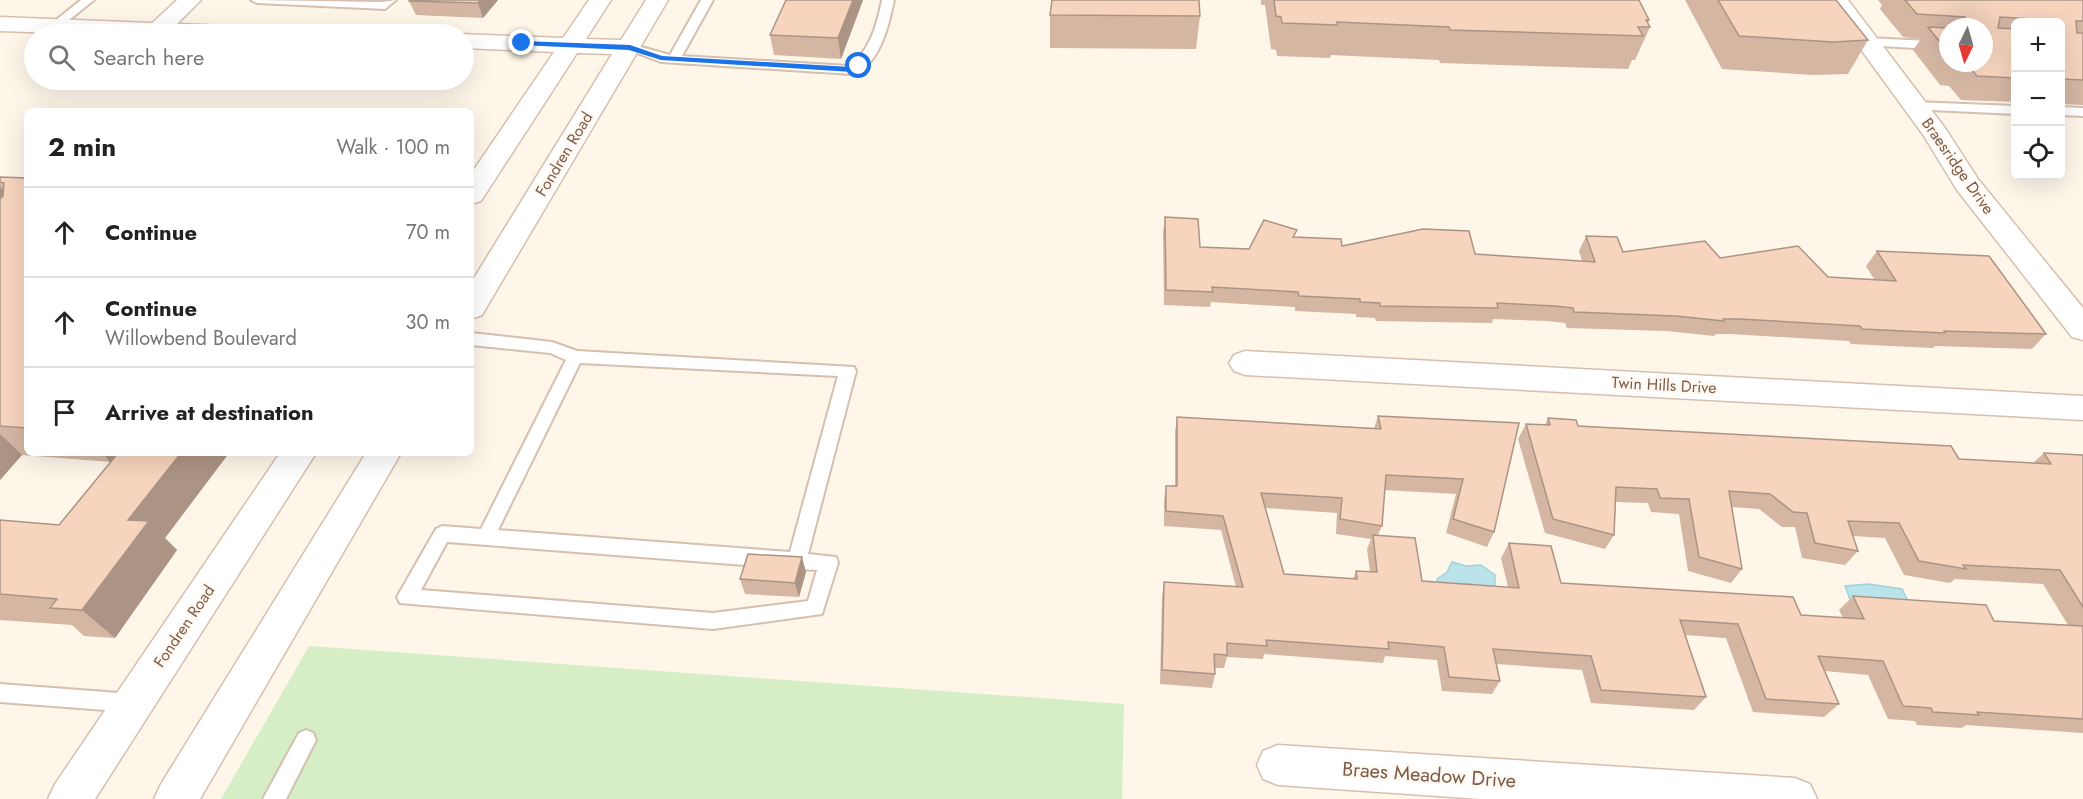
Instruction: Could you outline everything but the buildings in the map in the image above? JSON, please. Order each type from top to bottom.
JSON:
[{"type":"street","points":[[164,24],[190,0]]},
{"type":"street","points":[[474,190],[600,0]]},
{"type":"street","name":"Fondren Road","points":[[474,303],[657,0]]},
{"type":"street","name":"Braesridge Drive","points":[[1836,0],[1936,134],[1967,184],[2083,330]]},
{"type":"street","points":[[0,24],[24,25]]},
{"type":"street","points":[[474,41],[630,48]]},
{"type":"street","name":"Twin Hills Drive","points":[[1245,363],[2083,408]]},
{"type":"street","name":"Fondren Road","points":[[70,799],[297,456]]},
{"type":"street","points":[[176,799],[382,456]]},
{"type":"street","name":"Braes Meadow Drive","points":[[1278,765],[1795,799]]},
{"type":"lane","points":[[58,24],[88,0]]},
{"type":"lane","points":[[257,0],[385,6],[390,0]]},
{"type":"lane","points":[[674,59],[707,0]]},
{"type":"lane","points":[[630,48],[661,58],[852,70],[865,61],[870,52],[888,0]]},
{"type":"lane","points":[[1868,42],[1939,46]]},
{"type":"lane","points":[[1914,106],[2011,110]]},
{"type":"lane","points":[[2065,111],[2083,112]]},
{"type":"lane","points":[[474,339],[552,348],[575,357],[848,371],[797,561]]},
{"type":"lane","points":[[486,537],[575,357]]},
{"type":"lane","points":[[442,534],[797,561],[829,563],[815,608],[713,621],[407,597],[442,534]]},
{"type":"lane","points":[[0,693],[132,703]]},
{"type":"lane","points":[[274,799],[306,740]]},
{"type":"green space","points":[[309,646],[1124,704],[1122,799],[221,799]]},
{"type":"water","points":[[1452,562],[1466,566],[1481,565],[1495,575],[1495,585],[1489,588],[1472,584],[1438,584],[1437,579],[1447,572]]},
{"type":"water","points":[[1868,584],[1902,589],[1911,607],[1851,602],[1845,586]]},
{"type":"route","points":[[522,43],[630,48],[661,58],[674,59],[852,70],[859,66]]}]
